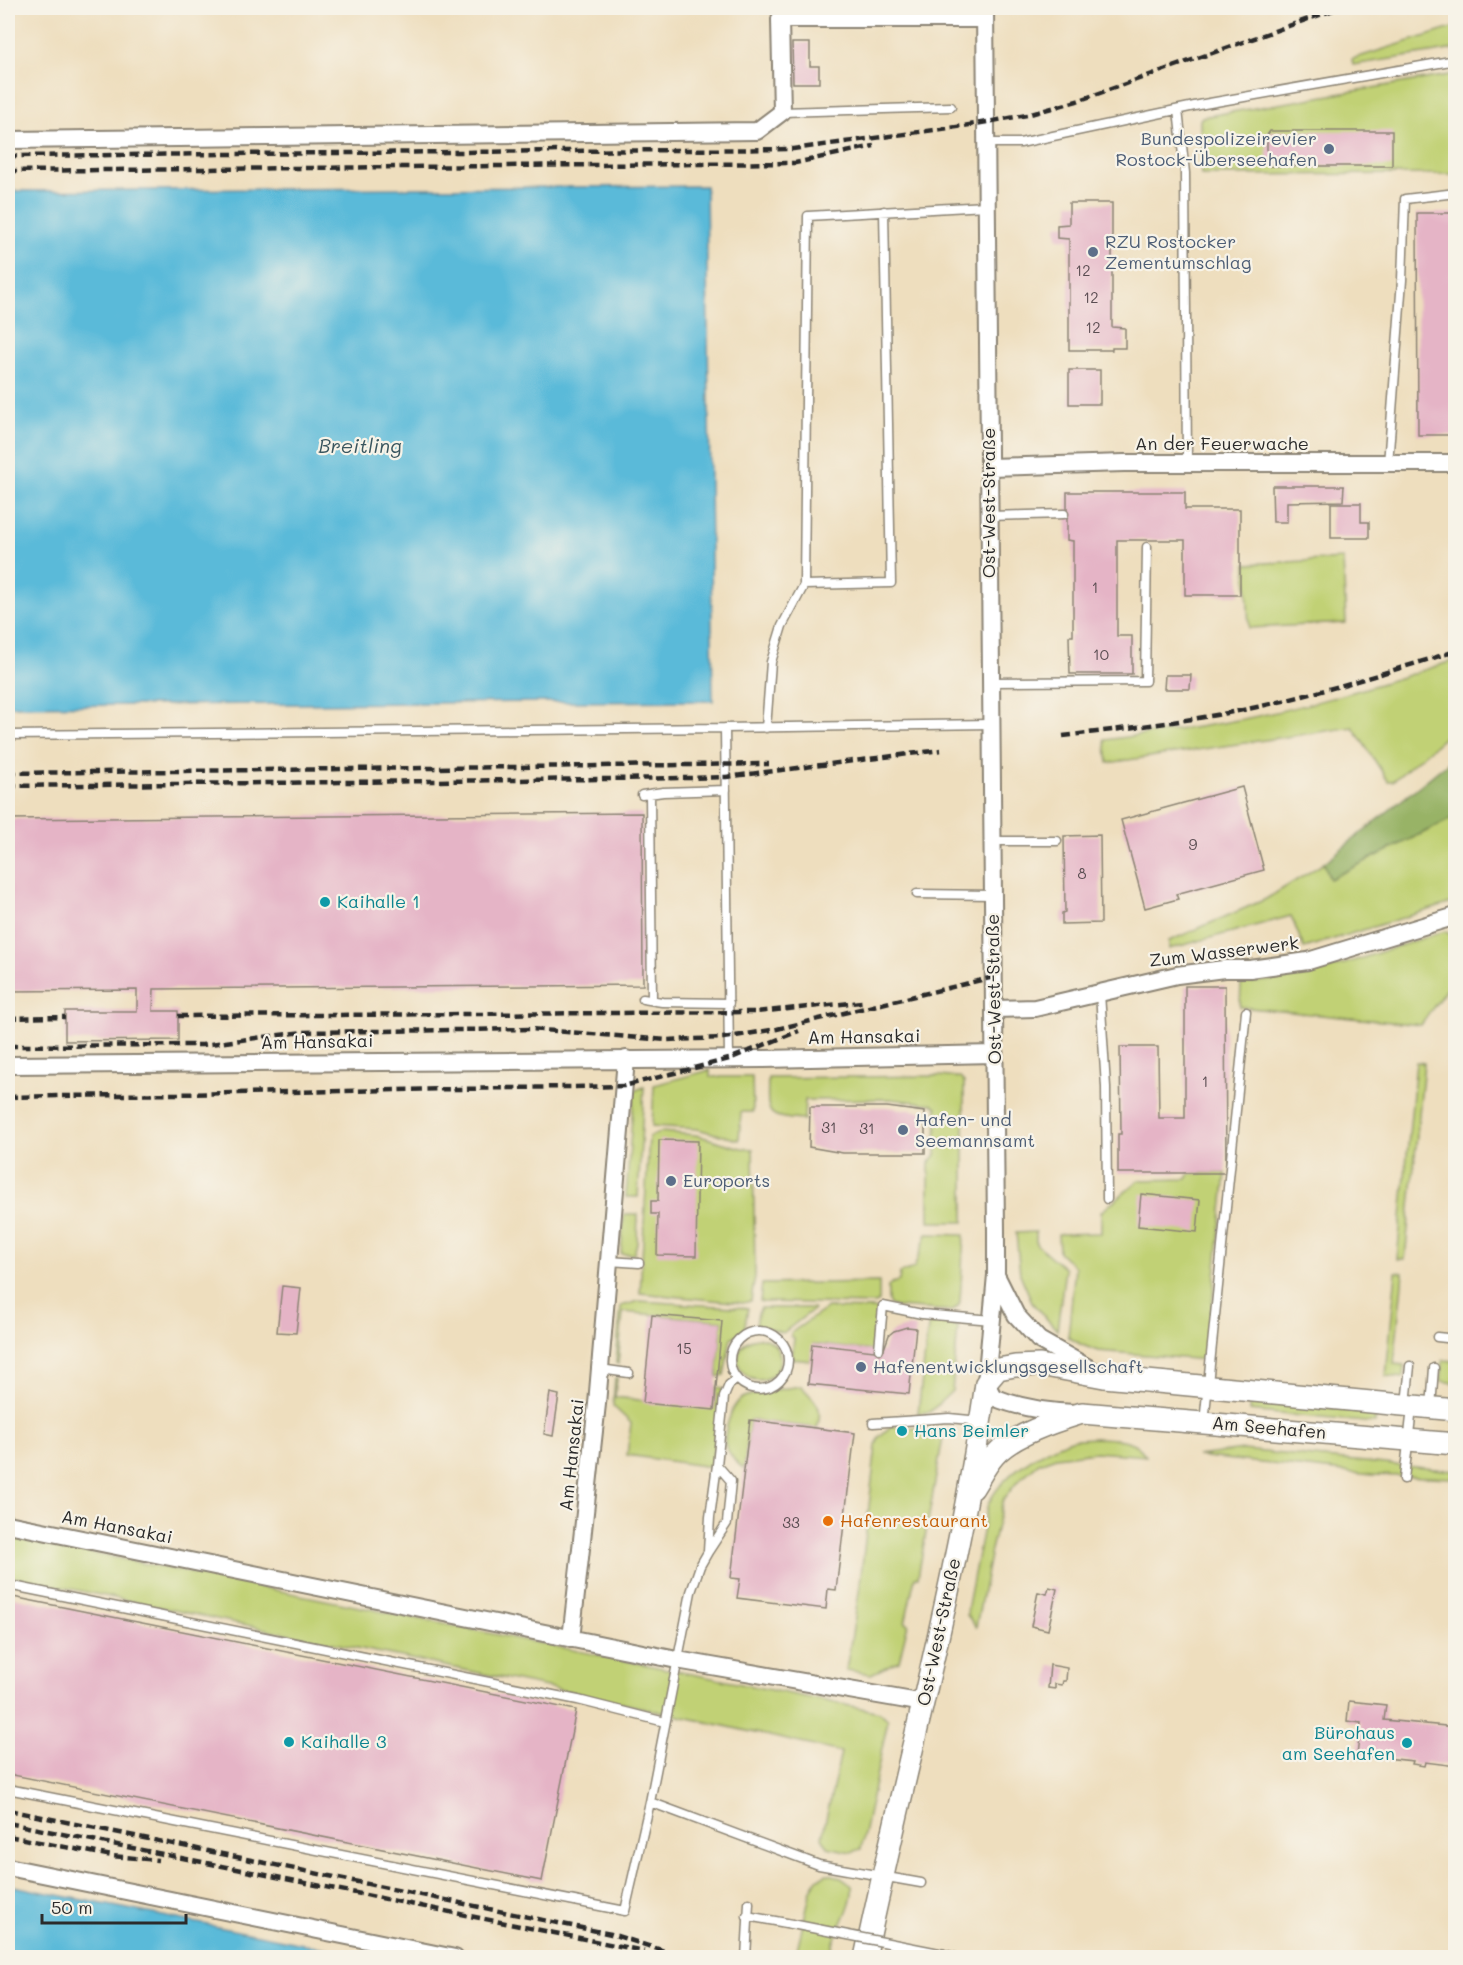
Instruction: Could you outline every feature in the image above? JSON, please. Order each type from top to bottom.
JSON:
[{"type":"street","points":[[8,140],[757,131],[782,112],[780,14],[985,13]]},
{"type":"street","name":"Ost-West-Straße","points":[[865,1958],[924,1703],[968,1496],[986,1383],[996,1275],[985,13]]},
{"type":"street","name":"An der Feuerwache","points":[[989,466],[1124,463],[1455,464]]},
{"type":"street","name":"Zum Wasserwerk","points":[[994,1009],[1035,1008],[1177,975],[1308,962],[1453,921]]},
{"type":"street","name":"Am Hansakai","points":[[8,1065],[729,1059],[994,1054]]},
{"type":"street","name":"Am Hansakai","points":[[571,1639],[600,1369],[626,1059]]},
{"type":"street","name":"Am Seehafen","points":[[996,1275],[1016,1315],[1039,1340],[1104,1377]]},
{"type":"street","name":"Am Seehafen","points":[[1455,1410],[1104,1377],[1040,1365],[998,1369],[986,1383],[993,1398],[1046,1412],[1082,1413],[1455,1444]]},
{"type":"street","name":"Am Seehafen","points":[[968,1496],[994,1455],[1019,1438],[1047,1424],[1082,1413]]},
{"type":"street","name":"Am Hansakai","points":[[8,1524],[677,1660],[924,1703]]},
{"type":"street","points":[[8,1867],[455,1958]]},
{"type":"lane","points":[[987,143],[1020,143],[1179,110],[1455,60]]},
{"type":"lane","points":[[782,112],[951,106]]},
{"type":"lane","points":[[1179,110],[1184,159],[1187,464]]},
{"type":"lane","points":[[1388,464],[1402,280],[1405,199],[1455,193]]},
{"type":"lane","points":[[766,728],[771,662],[782,626],[804,585],[808,216],[986,206]]},
{"type":"lane","points":[[804,585],[891,583],[884,211]]},
{"type":"lane","points":[[989,516],[1064,514]]},
{"type":"lane","points":[[991,682],[1145,681],[1147,547]]},
{"type":"lane","points":[[8,735],[991,724]]},
{"type":"lane","points":[[725,728],[729,1059]]},
{"type":"lane","points":[[726,790],[646,794],[648,1000],[729,1003]]},
{"type":"lane","points":[[992,841],[1057,841]]},
{"type":"lane","points":[[917,894],[993,895]]},
{"type":"lane","points":[[1100,993],[1106,1087],[1107,1199]]},
{"type":"lane","points":[[1204,1423],[1246,1012]]},
{"type":"lane","points":[[609,1261],[639,1263]]},
{"type":"lane","points":[[879,1349],[883,1306],[922,1314],[992,1320]]},
{"type":"lane","points":[[763,1331],[781,1341],[786,1349],[787,1369],[776,1384],[760,1389],[743,1384],[737,1379],[730,1364],[733,1347],[738,1340],[753,1332],[763,1331]]},
{"type":"lane","points":[[1437,1337],[1455,1339]]},
{"type":"lane","points":[[1410,1366],[1416,1406]]},
{"type":"lane","points":[[1404,1479],[1416,1406],[1434,1368]]},
{"type":"lane","points":[[600,1369],[629,1373]]},
{"type":"lane","points":[[708,1552],[724,1397],[729,1385],[737,1379]]},
{"type":"lane","points":[[873,1423],[949,1418],[980,1421]]},
{"type":"lane","points":[[8,1789],[539,1896],[625,1911],[650,1802],[691,1592],[700,1566],[727,1523],[731,1481],[717,1465]]},
{"type":"lane","points":[[8,1585],[578,1700],[665,1722]]},
{"type":"lane","points":[[650,1802],[819,1865],[921,1883]]},
{"type":"lane","points":[[746,1958],[749,1903]]},
{"type":"lane","points":[[747,1916],[958,1958]]},
{"type":"green space","points":[[1455,27],[1455,49],[1353,65],[1352,59]]},
{"type":"green space","points":[[1455,74],[1455,174],[1201,175],[1200,120],[1202,117]]},
{"type":"green space","points":[[1343,559],[1346,623],[1249,628],[1246,564]]},
{"type":"green space","points":[[1455,660],[1455,728],[1393,781],[1388,781],[1353,727],[1108,763],[1105,740],[1281,711]]},
{"type":"green space","points":[[1455,757],[1455,817],[1330,879],[1324,863]]},
{"type":"green space","points":[[1455,817],[1455,902],[1304,948],[1291,916],[1169,949],[1169,941],[1266,899],[1324,863],[1330,879]]},
{"type":"green space","points":[[1445,931],[1455,938],[1455,976],[1421,1025],[1240,1007],[1241,984],[1307,976]]},
{"type":"green space","points":[[1416,1062],[1424,1063],[1405,1259],[1397,1259]]},
{"type":"green space","points":[[710,1070],[710,1077],[752,1077],[753,1112],[741,1112],[739,1140],[697,1129],[652,1126],[654,1085]]},
{"type":"green space","points":[[939,1076],[960,1078],[964,1082],[964,1222],[929,1222],[929,1163],[936,1155],[937,1107],[932,1104],[890,1099],[805,1100],[804,1120],[782,1118],[771,1112],[769,1107],[768,1078]]},
{"type":"green space","points":[[644,1087],[638,1197],[626,1197],[634,1091]]},
{"type":"green space","points":[[661,1132],[696,1135],[741,1148],[753,1149],[755,1276],[751,1301],[743,1303],[640,1293],[649,1137]]},
{"type":"green space","points":[[1190,1173],[1226,1173],[1206,1360],[1098,1351],[1068,1337],[1075,1267],[1059,1252],[1058,1234],[1101,1233],[1101,1212],[1139,1180],[1187,1179]]},
{"type":"green space","points":[[624,1214],[638,1214],[637,1243],[634,1254],[621,1254]]},
{"type":"green space","points":[[1036,1232],[1036,1244],[1065,1269],[1057,1330],[1033,1304],[1020,1274],[1016,1233]]},
{"type":"green space","points":[[927,1234],[964,1235],[960,1301],[953,1311],[897,1307],[890,1305],[888,1300],[888,1287],[899,1281],[900,1273],[914,1268]]},
{"type":"green space","points":[[1396,1272],[1403,1273],[1394,1364],[1404,1365],[1403,1378],[1386,1376]]},
{"type":"green space","points":[[879,1282],[879,1301],[876,1304],[760,1301],[762,1284]]},
{"type":"green space","points":[[639,1301],[748,1308],[744,1331],[731,1338],[724,1375],[717,1377],[722,1321],[623,1312],[618,1364],[616,1363],[621,1306]]},
{"type":"green space","points":[[761,1308],[814,1309],[783,1333],[756,1325]]},
{"type":"green space","points":[[827,1308],[875,1309],[878,1312],[873,1351],[813,1344],[811,1361],[792,1359],[794,1338],[791,1336],[792,1332]]},
{"type":"green space","points":[[929,1319],[951,1321],[954,1322],[952,1326],[958,1327],[952,1391],[930,1412],[918,1413]]},
{"type":"green space","points":[[759,1338],[767,1339],[774,1344],[779,1351],[779,1367],[774,1374],[767,1379],[759,1380],[751,1379],[744,1374],[739,1367],[738,1359],[739,1351],[744,1344],[751,1339]]},
{"type":"green space","points":[[1443,1360],[1455,1361],[1455,1383],[1441,1381]]},
{"type":"green space","points":[[615,1378],[617,1378],[615,1397],[714,1409],[716,1387],[722,1389],[711,1467],[627,1455],[631,1423],[613,1406]]},
{"type":"green space","points":[[801,1386],[819,1409],[817,1428],[750,1420],[744,1469],[732,1456],[725,1442],[728,1422],[737,1402],[752,1395]]},
{"type":"green space","points":[[1250,1400],[1376,1412],[1375,1423],[1249,1411]]},
{"type":"green space","points":[[891,1426],[932,1430],[943,1437],[918,1577],[915,1577],[905,1623],[908,1624],[899,1661],[871,1674],[846,1670],[859,1592],[876,1446],[879,1437]]},
{"type":"green space","points":[[1095,1438],[1130,1442],[1146,1456],[1095,1452],[1056,1457],[1039,1463],[1018,1481],[1003,1500],[976,1627],[967,1615],[968,1605],[987,1507],[993,1495],[1011,1475],[1046,1451],[1071,1440]]},
{"type":"green space","points":[[1243,1450],[1455,1471],[1455,1478],[1372,1475],[1197,1456]]},
{"type":"green space","points":[[8,1536],[880,1712],[888,1720],[861,1849],[851,1852],[828,1847],[822,1837],[841,1752],[581,1694],[8,1576]]},
{"type":"green space","points":[[827,1874],[841,1877],[852,1885],[850,1904],[833,1942],[831,1957],[795,1958],[811,1890],[817,1879]]},
{"type":"water","name":"Breitling","points":[[706,186],[713,701],[8,706],[8,191]]},
{"type":"water","points":[[8,1885],[368,1957],[8,1957]]},
{"type":"building","points":[[792,43],[810,43],[810,66],[819,66],[819,83],[793,83]]},
{"type":"building","name":"Bundespolizeirevier Rostock-Überseehafen","points":[[1270,131],[1392,131],[1392,166],[1269,166],[1267,163],[1267,135]]},
{"type":"building","points":[[1069,203],[1112,203],[1112,327],[1125,328],[1125,348],[1069,350],[1069,239],[1057,238],[1057,225],[1069,224]]},
{"type":"building","points":[[1417,213],[1456,213],[1456,435],[1418,435]]},
{"type":"building","points":[[1069,370],[1100,370],[1100,404],[1069,404]]},
{"type":"building","points":[[1272,486],[1344,486],[1343,501],[1287,502],[1287,522],[1273,522]]},
{"type":"building","points":[[1067,492],[1185,492],[1185,509],[1240,509],[1240,595],[1185,595],[1185,540],[1117,540],[1117,636],[1132,636],[1132,674],[1070,674],[1069,636],[1073,636],[1073,541],[1067,540]]},
{"type":"building","points":[[1331,503],[1361,503],[1361,522],[1369,522],[1369,538],[1331,538]]},
{"type":"building","points":[[1165,675],[1191,675],[1190,689],[1164,689]]},
{"type":"building","points":[[1242,787],[1264,870],[1176,894],[1178,899],[1145,908],[1121,820]]},
{"type":"building","name":"Kaihalle 1","points":[[642,813],[643,985],[154,989],[153,1011],[178,1011],[178,1040],[65,1041],[65,1011],[137,1011],[137,990],[8,991],[8,819]]},
{"type":"building","points":[[1100,835],[1101,923],[1062,924],[1062,913],[1065,912],[1064,836]]},
{"type":"building","points":[[1185,986],[1225,986],[1226,1173],[1118,1173],[1118,1134],[1121,1134],[1120,1047],[1158,1047],[1159,1118],[1185,1118]]},
{"type":"building","points":[[810,1107],[887,1107],[925,1112],[925,1153],[843,1153],[809,1147]]},
{"type":"building","points":[[659,1140],[698,1141],[696,1256],[657,1255],[658,1214],[651,1214],[651,1201],[658,1201]]},
{"type":"building","points":[[1141,1194],[1200,1200],[1197,1232],[1138,1226]]},
{"type":"building","points":[[282,1286],[301,1288],[296,1333],[277,1332]]},
{"type":"building","points":[[652,1315],[722,1321],[714,1410],[643,1403]]},
{"type":"building","name":"Hafenentwicklungsgesellschaft","points":[[907,1327],[916,1328],[909,1394],[808,1384],[812,1344],[883,1352],[889,1335]]},
{"type":"building","points":[[550,1393],[559,1395],[553,1436],[544,1434]]},
{"type":"building","points":[[750,1420],[855,1433],[836,1590],[828,1589],[826,1609],[737,1598],[740,1579],[731,1578]]},
{"type":"building","points":[[1049,1587],[1057,1589],[1048,1630],[1031,1626],[1038,1592],[1047,1594]]},
{"type":"building","name":"Kaihalle 3","points":[[8,1596],[576,1710],[542,1881],[8,1774]]},
{"type":"building","points":[[1050,1665],[1067,1668],[1066,1681],[1063,1681],[1062,1685],[1055,1684],[1055,1689],[1048,1688]]},
{"type":"building","name":"Bürohaus am Seehafen","points":[[1349,1701],[1386,1705],[1384,1720],[1456,1727],[1456,1766],[1425,1762],[1424,1766],[1412,1764],[1413,1761],[1357,1755],[1361,1723],[1347,1721]]},
{"type":"railway","points":[[8,156],[793,149],[964,126],[1027,115],[1077,101],[1339,8]]},
{"type":"railway","points":[[8,171],[795,163],[874,146]]},
{"type":"railway","points":[[1063,736],[1185,720],[1257,707],[1332,688],[1456,651]]},
{"type":"railway","points":[[8,786],[726,777],[941,750]]},
{"type":"railway","points":[[8,773],[769,764]]},
{"type":"railway","points":[[8,1046],[202,1045],[303,1032],[530,1029],[666,1040],[723,1038],[777,1029],[994,977]]},
{"type":"railway","points":[[178,1016],[755,1012],[862,1002]]},
{"type":"railway","points":[[8,1018],[65,1017]]},
{"type":"railway","points":[[8,1097],[624,1086],[729,1059],[799,1031]]},
{"type":"railway","points":[[8,1810],[611,1934],[686,1958]]},
{"type":"railway","points":[[8,1823],[644,1951]]},
{"type":"railway","points":[[8,1836],[112,1856],[158,1860]]},
{"type":"place","name":"Bundespolizeirevier Rostock-Überseehafen","points":[[1329,149]]},
{"type":"place","name":"RZU Rostocker Zementumschlag","points":[[1093,252]]},
{"type":"place","name":"Kaihalle 1","points":[[325,902]]},
{"type":"place","name":"Hafen- und Seemannsamt","points":[[903,1130]]},
{"type":"place","name":"Euroports","points":[[671,1181]]},
{"type":"place","name":"Hafenentwicklungsgesellschaft","points":[[861,1367]]},
{"type":"place","name":"Hans Beimler","points":[[902,1431]]},
{"type":"place","name":"Hafenrestaurant","points":[[828,1521]]},
{"type":"place","name":"Kaihalle 3","points":[[289,1742]]},
{"type":"place","name":"Bürohaus am Seehafen","points":[[1407,1743]]}]
